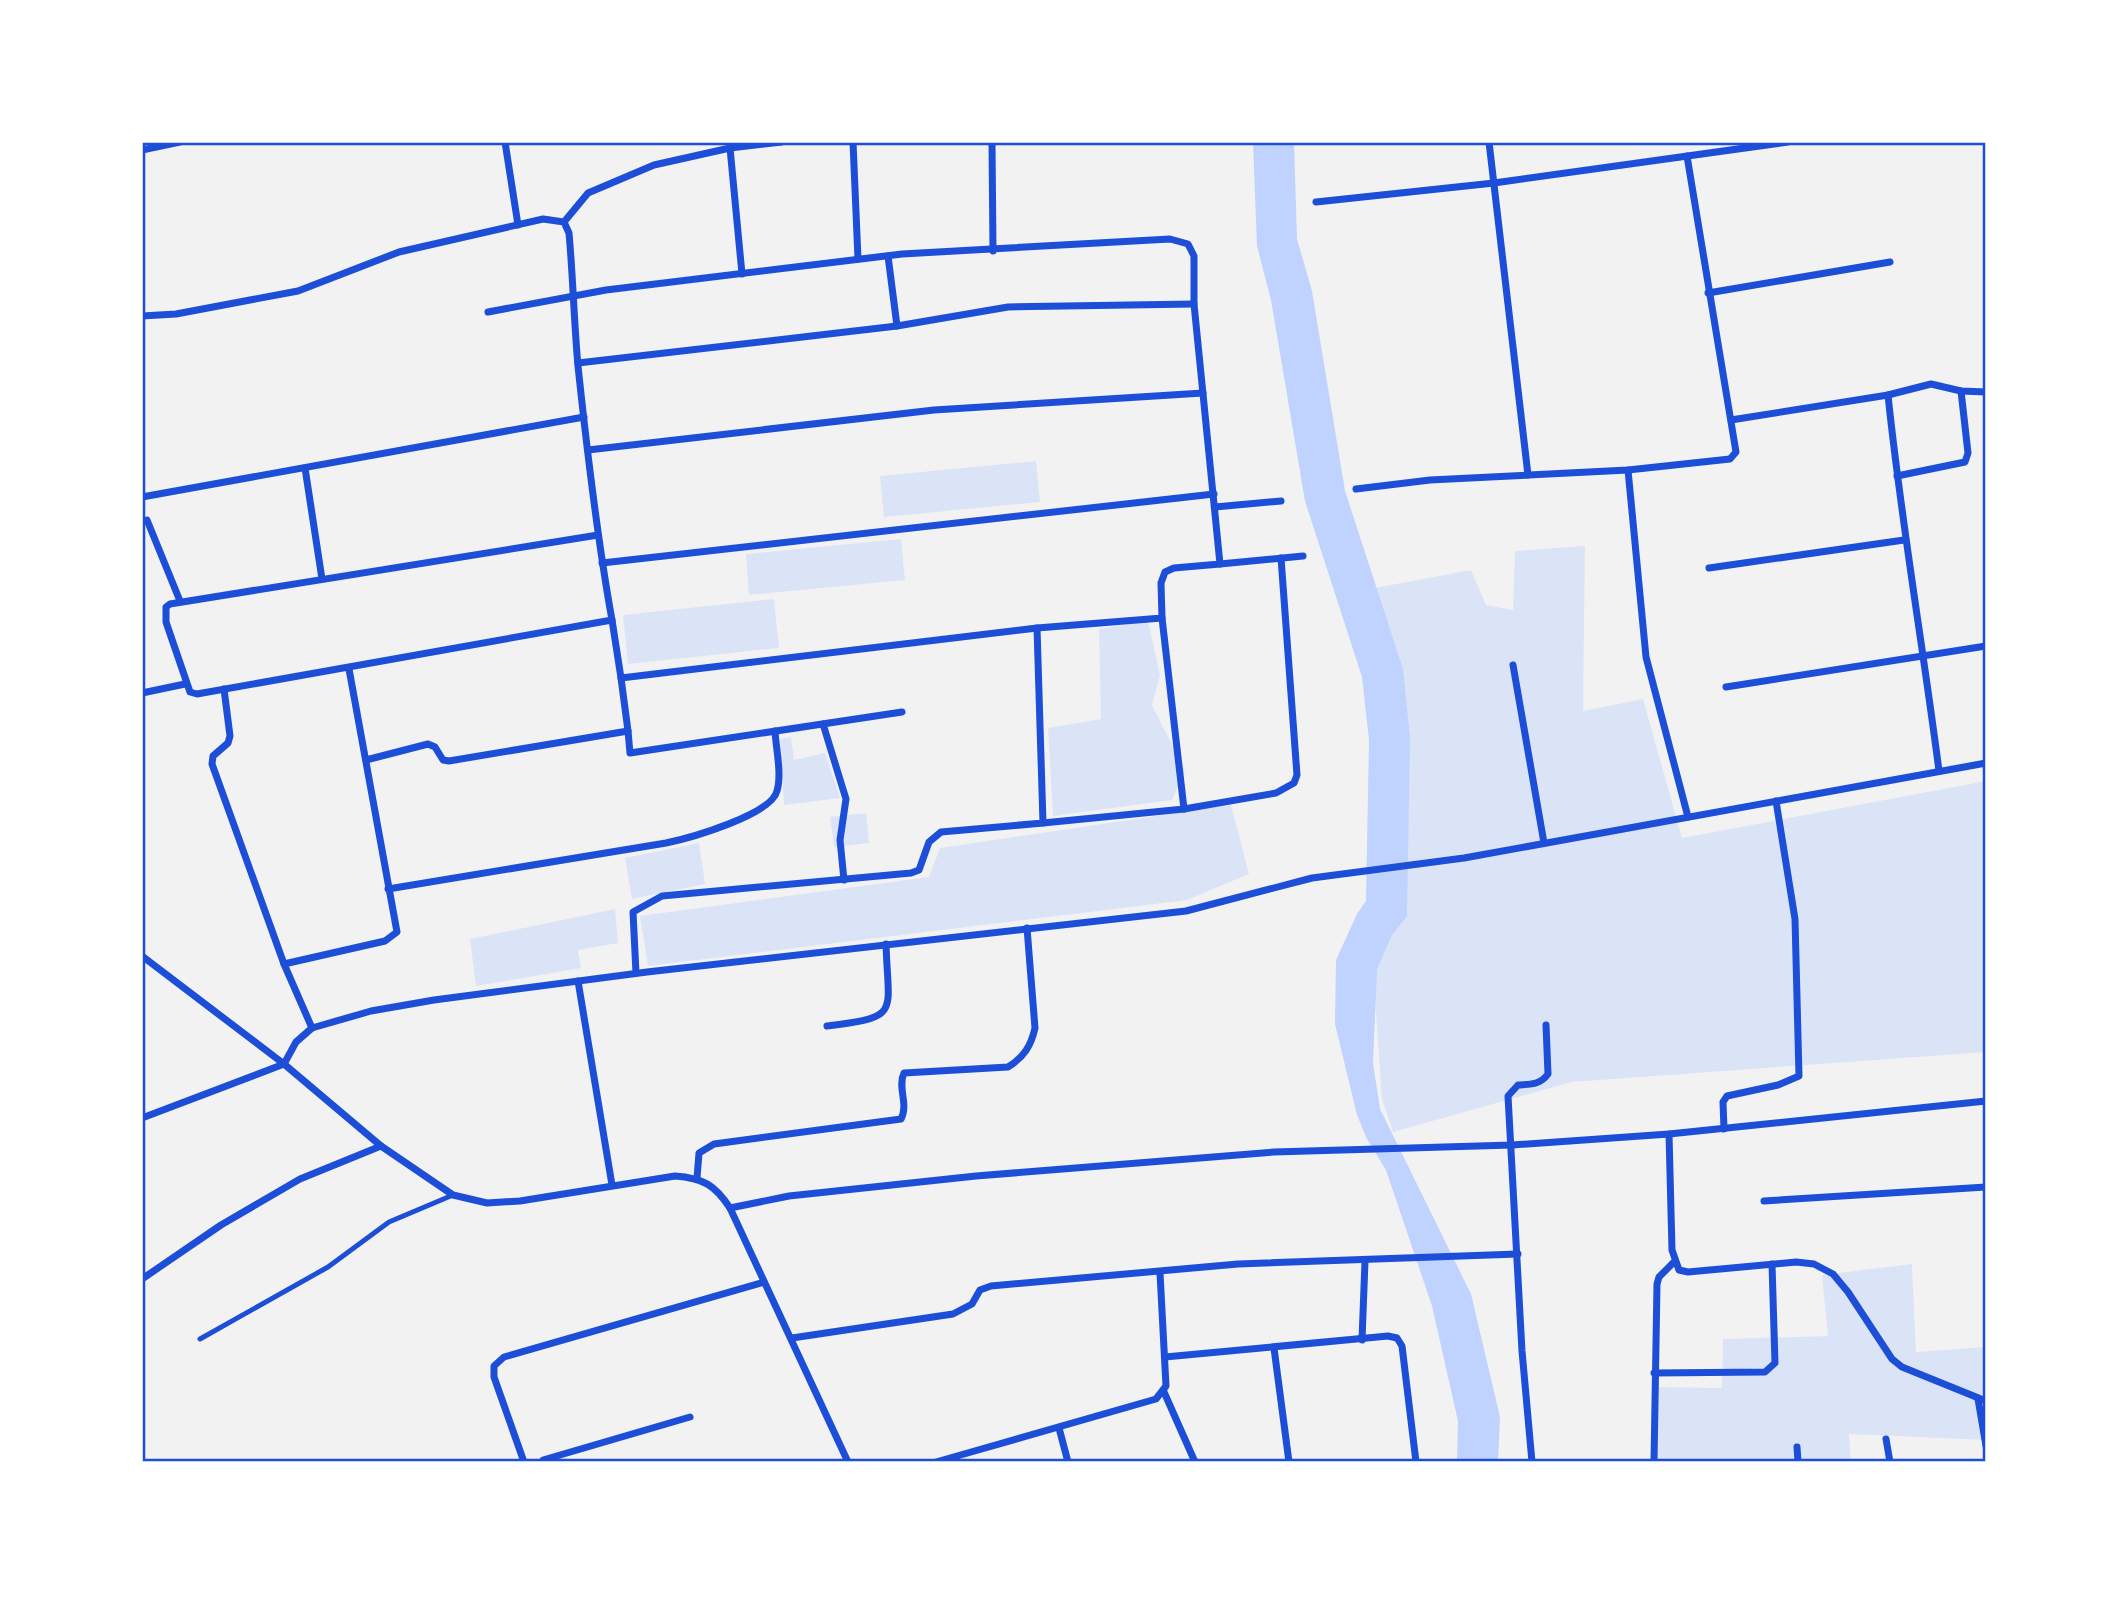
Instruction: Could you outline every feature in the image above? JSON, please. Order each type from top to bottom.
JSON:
[{"type":"street","points":[[142,150],[180,142]]},
{"type":"street","points":[[505,142],[518,225]]},
{"type":"street","points":[[564,222],[588,193],[669,160],[730,148],[782,142]]},
{"type":"street","points":[[853,142],[858,259]]},
{"type":"street","points":[[992,142],[993,251]]},
{"type":"street","points":[[1489,142],[1528,475]]},
{"type":"street","points":[[1719,142],[1720,151]]},
{"type":"street","points":[[1316,202],[1493,183],[1788,142]]},
{"type":"street","points":[[730,148],[742,274]]},
{"type":"street","points":[[1356,489],[1430,480],[1628,470],[1730,459],[1736,452],[1687,156]]},
{"type":"street","points":[[142,316],[176,314],[298,291],[398,252],[543,219],[564,222]]},
{"type":"street","points":[[564,222],[569,233],[578,363],[598,535],[630,753],[902,712]]},
{"type":"street","points":[[488,312],[575,296],[888,256],[1170,239],[1188,244],[1194,256],[1194,304],[1220,564]]},
{"type":"street","points":[[888,256],[897,327]]},
{"type":"street","points":[[1708,293],[1890,262]]},
{"type":"street","points":[[578,363],[897,327],[1008,307],[1194,304]]},
{"type":"street","points":[[1731,420],[1888,395],[1931,384],[1961,391],[1986,392]]},
{"type":"street","points":[[1897,476],[1965,462],[1968,453],[1961,391]]},
{"type":"street","points":[[588,450],[934,410],[1203,393]]},
{"type":"street","points":[[1888,395],[1904,540],[1925,656],[1939,771]]},
{"type":"street","points":[[142,497],[584,417]]},
{"type":"street","points":[[306,468],[322,579]]},
{"type":"street","points":[[1628,470],[1646,657],[1688,817]]},
{"type":"street","points":[[602,563],[1214,494]]},
{"type":"street","points":[[1215,507],[1281,501]]},
{"type":"street","points":[[147,520],[180,601]]},
{"type":"street","points":[[598,535],[180,601],[166,607],[164,616],[185,684],[190,692],[197,694],[612,621]]},
{"type":"street","points":[[1709,568],[1904,540]]},
{"type":"street","points":[[1184,809],[1161,618],[1161,583],[1165,572],[1174,568],[1303,556]]},
{"type":"street","points":[[635,973],[631,922],[633,912],[662,896],[844,880],[919,870],[929,842],[941,832],[1184,809],[1276,793],[1294,783],[1297,775],[1281,558]]},
{"type":"street","points":[[621,678],[1037,628],[1161,618]]},
{"type":"street","points":[[1037,628],[1043,823]]},
{"type":"street","points":[[1726,687],[1986,646]]},
{"type":"street","points":[[1513,665],[1544,843]]},
{"type":"street","points":[[284,964],[394,937],[397,926],[349,669]]},
{"type":"street","points":[[142,693],[185,684]]},
{"type":"street","points":[[224,689],[230,736],[228,743],[213,756],[212,764],[284,964],[312,1028]]},
{"type":"street","points":[[823,724],[846,799],[840,840],[844,880]]},
{"type":"street","points":[[366,760],[428,744],[435,747],[443,760],[449,761],[628,731]]},
{"type":"street","points":[[388,889],[666,844],[699,835],[756,811],[774,798],[778,789],[775,731]]},
{"type":"street","points":[[142,1118],[284,1064],[296,1042],[312,1028],[384,1009],[635,973],[1186,911],[1340,873],[1544,843],[1986,763]]},
{"type":"street","points":[[1724,1129],[1723,1102],[1727,1096],[1778,1086],[1799,1076],[1796,919],[1776,801]]},
{"type":"street","points":[[697,1178],[699,1153],[714,1144],[901,1119],[905,1111],[901,1078],[904,1073],[1008,1067],[1018,1061],[1031,1044],[1035,1028],[1027,928]]},
{"type":"street","points":[[827,1026],[874,1020],[883,1014],[888,1004],[886,944]]},
{"type":"street","points":[[142,956],[284,1064],[381,1146],[453,1195],[487,1203],[520,1201],[675,1176],[697,1178],[711,1184],[730,1208],[848,1462]]},
{"type":"street","points":[[578,981],[612,1185]]},
{"type":"street","points":[[1532,1462],[1523,1363],[1508,1096],[1518,1085],[1535,1084],[1543,1081],[1548,1074],[1546,1024]]},
{"type":"street","points":[[730,1208],[789,1196],[976,1176],[1274,1152],[1512,1145],[1669,1135],[1986,1101]]},
{"type":"street","points":[[1669,1135],[1674,1262],[1679,1270],[1688,1272],[1772,1264],[1814,1265],[1833,1274],[1892,1359],[1902,1367],[1982,1400],[1986,1446]]},
{"type":"street","points":[[142,1279],[203,1236],[290,1185],[381,1146]]},
{"type":"street","points":[[1765,1201],[1986,1187]]},
{"type":"street","points":[[792,1338],[953,1314],[972,1304],[980,1290],[990,1286],[1238,1264],[1518,1254]]},
{"type":"street","points":[[1362,1340],[1365,1261]]},
{"type":"street","points":[[1654,1462],[1657,1284],[1674,1262]]},
{"type":"street","points":[[1654,1373],[1765,1372],[1772,1368],[1772,1264]]},
{"type":"street","points":[[1160,1273],[1166,1357],[1164,1392],[1195,1462]]},
{"type":"street","points":[[524,1462],[494,1377],[494,1366],[504,1357],[764,1282]]},
{"type":"street","points":[[1166,1357],[1388,1336],[1397,1338],[1402,1346],[1416,1462]]},
{"type":"street","points":[[1274,1348],[1289,1462]]},
{"type":"street","points":[[936,1462],[1143,1404],[1164,1392]]},
{"type":"street","points":[[542,1461],[690,1417]]},
{"type":"street","points":[[1059,1428],[1068,1462]]},
{"type":"street","points":[[1886,1438],[1890,1462]]},
{"type":"street","points":[[1797,1447],[1798,1462]]},
{"type":"lane","points":[[200,1339],[328,1266],[389,1222],[453,1195]]},
{"type":"shaded area","points":[[1036,461],[1040,502],[884,517],[880,476]]},
{"type":"shaded area","points":[[901,539],[905,580],[749,595],[746,554]]},
{"type":"shaded area","points":[[1585,546],[1583,711],[1643,699],[1682,838],[1986,781],[1986,1052],[1572,1082],[1393,1132],[1382,1099],[1371,943],[1393,898],[1364,590],[1471,570],[1486,605],[1513,610],[1515,551]]},
{"type":"shaded area","points":[[774,599],[779,648],[628,664],[623,615]]},
{"type":"shaded area","points":[[1148,621],[1160,675],[1152,705],[1185,771],[1172,800],[1053,816],[1048,728],[1101,719],[1099,629]]},
{"type":"shaded area","points":[[791,737],[794,760],[825,753],[840,798],[784,805],[780,739]]},
{"type":"shaded area","points":[[1231,805],[1249,874],[1187,900],[648,966],[640,916],[929,877],[940,848]]},
{"type":"shaded area","points":[[866,813],[869,843],[834,847],[830,817]]},
{"type":"shaded area","points":[[699,843],[705,884],[632,899],[625,858]]},
{"type":"shaded area","points":[[615,909],[618,943],[578,950],[581,968],[476,986],[470,939]]},
{"type":"shaded area","points":[[1912,1264],[1916,1352],[1986,1347],[1986,1440],[1849,1434],[1851,1462],[1653,1462],[1653,1387],[1722,1388],[1723,1339],[1828,1336],[1822,1275]]},
{"type":"water","points":[[1253,142],[1294,142],[1297,239],[1312,291],[1345,491],[1403,669],[1410,738],[1407,916],[1392,935],[1377,969],[1373,1063],[1380,1109],[1471,1294],[1500,1417],[1498,1462],[1457,1462],[1458,1421],[1432,1306],[1386,1170],[1367,1139],[1357,1115],[1335,1024],[1336,960],[1357,914],[1366,901],[1369,740],[1362,677],[1305,501],[1271,300],[1257,246]]}]
